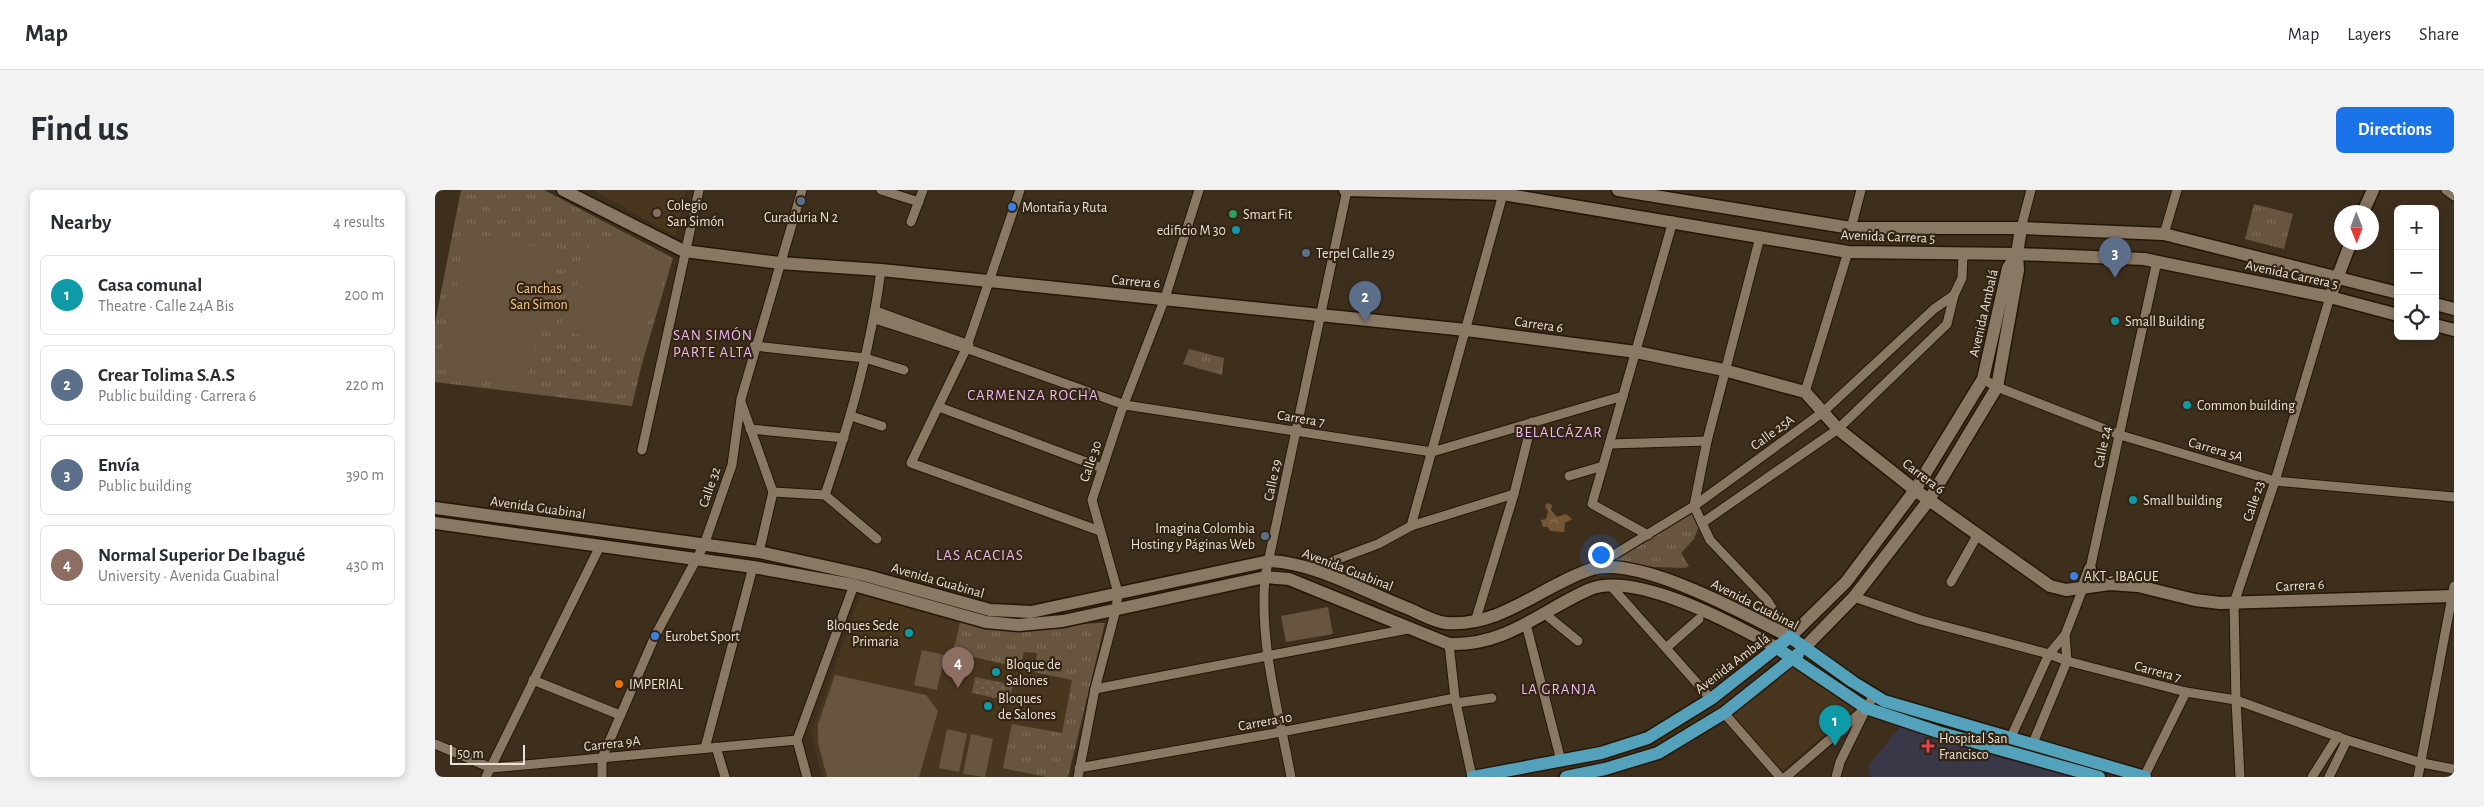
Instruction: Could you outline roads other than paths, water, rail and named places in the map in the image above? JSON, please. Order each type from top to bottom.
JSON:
[{"type":"main road","name":"Carrera 6","points":[[563,190],[685,251],[779,263],[881,270],[1466,330],[1636,352],[1724,370],[1805,392],[1838,429],[1915,490],[2050,586],[2066,590],[2110,584],[2138,586],[2195,600],[2234,603],[2453,592]]},
{"type":"main road","name":"Avenida Carrera 5","points":[[1346,190],[1503,194],[1673,221],[1848,252],[2017,254],[2144,259],[2330,297],[2394,314]]},
{"type":"main road","name":"Avenida Carrera 5","points":[[1618,190],[1679,195],[1851,228],[2021,228],[2165,234],[2394,292]]},
{"type":"main road","points":[[2366,205],[2373,190]]},
{"type":"main road","points":[[2017,254],[2021,228]]},
{"type":"main road","name":"Calle 23","points":[[2330,297],[2348,250]]},
{"type":"main road","name":"Avenida Ambalá","points":[[1473,777],[1601,753],[1648,738],[1711,700],[1790,637],[1846,582],[1915,490],[1983,379],[2008,268],[2017,254]]},
{"type":"main road","name":"Avenida Ambalá","points":[[1566,777],[1605,769],[1658,754],[1724,713],[1793,658],[1855,597],[1929,500],[1997,387],[2018,270],[2017,254]]},
{"type":"main road","points":[[2439,305],[2454,309]]},
{"type":"main road","points":[[2439,326],[2454,330]]},
{"type":"main road","name":"Avenida Guabinal","points":[[435,508],[759,552],[864,575],[990,610],[1031,612],[1269,561],[1287,562],[1311,569],[1444,623],[1475,622],[1504,613],[1590,569],[1616,568],[1645,572],[1724,603],[1790,637],[1874,696],[2144,777]]},
{"type":"main road","name":"Avenida Guabinal","points":[[435,523],[753,567],[854,585],[986,622],[1019,625],[1063,621],[1265,577],[1289,579],[1408,629],[1449,644],[1470,645],[1490,640],[1526,624],[1590,589],[1610,585],[1637,588],[1683,602],[1750,633],[1793,658],[1866,708],[1938,732],[2099,777]]},
{"type":"main road","name":"Calle 24","points":[[2083,588],[2090,570]]},
{"type":"street","points":[[642,450],[699,190]]},
{"type":"street","name":"Calle 32","points":[[602,777],[602,758],[620,715],[655,636],[704,545],[731,465],[741,400],[779,263],[802,190]]},
{"type":"street","points":[[881,190],[919,202]]},
{"type":"street","points":[[911,222],[923,190]]},
{"type":"street","points":[[1020,190],[967,347],[911,463],[1100,531]]},
{"type":"street","name":"Calle 30","points":[[1079,773],[1095,689],[1116,609],[1118,593],[1092,500],[1165,298],[1199,190]]},
{"type":"street","name":"Calle 29","points":[[1291,777],[1268,656],[1263,603],[1265,577],[1346,190]]},
{"type":"street","points":[[1851,228],[1861,190]]},
{"type":"street","points":[[2021,228],[2031,190]]},
{"type":"street","points":[[2165,234],[2177,190]]},
{"type":"street","points":[[2446,190],[2454,196]]},
{"type":"street","points":[[1411,526],[1503,194]]},
{"type":"street","points":[[1648,535],[1592,504],[1673,221]]},
{"type":"street","points":[[1759,237],[1724,370],[1694,506],[1710,540],[1767,600],[1790,637]]},
{"type":"street","points":[[1805,392],[1848,252]]},
{"type":"street","points":[[1702,523],[1838,429],[1947,324],[1954,296],[1962,278],[1963,254]]},
{"type":"street","name":"Calle 24","points":[[2090,570],[2157,261]]},
{"type":"street","points":[[825,495],[851,416],[875,315],[881,270]]},
{"type":"street","name":"Calle 25A","points":[[1590,569],[1694,506],[1823,412],[1934,309],[1954,296]]},
{"type":"street","name":"Calle 23","points":[[2240,777],[2234,603],[2275,480],[2330,297]]},
{"type":"street","name":"Carrera 7","points":[[875,315],[1125,405],[1432,452],[1623,396]]},
{"type":"street","points":[[755,346],[865,358],[904,370]]},
{"type":"street","name":"Carrera 5A","points":[[1983,379],[1997,387],[2120,435],[2275,480],[2454,497]]},
{"type":"street","points":[[741,400],[773,492],[759,552]]},
{"type":"street","points":[[939,407],[1102,468]]},
{"type":"street","points":[[851,416],[882,426]]},
{"type":"street","points":[[1475,622],[1514,494],[1532,422]]},
{"type":"street","points":[[750,429],[844,438]]},
{"type":"street","points":[[1609,444],[1707,441]]},
{"type":"street","points":[[1569,476],[1603,466]]},
{"type":"street","points":[[773,492],[825,495],[877,539]]},
{"type":"street","points":[[1311,569],[1378,544],[1411,526],[1514,494]]},
{"type":"street","points":[[1951,582],[1978,534]]},
{"type":"street","points":[[486,777],[601,546]]},
{"type":"street","points":[[705,748],[753,567]]},
{"type":"street","points":[[807,777],[797,740],[854,585]]},
{"type":"street","points":[[1610,585],[1711,700]]},
{"type":"street","name":"Calle 24","points":[[2011,737],[2049,654],[2065,635],[2083,588]]},
{"type":"street","points":[[2418,777],[2453,592]]},
{"type":"street","name":"Carrera 7","points":[[1855,597],[1921,620],[2067,660],[2186,692],[2236,700],[2347,740],[2422,763],[2454,769]]},
{"type":"street","points":[[1545,614],[1578,642]]},
{"type":"street","points":[[1666,648],[1699,619]]},
{"type":"street","points":[[1526,624],[1561,761]]},
{"type":"street","points":[[1095,689],[1408,629]]},
{"type":"street","name":"Calle 24","points":[[2033,743],[2067,660],[2065,635]]},
{"type":"street","points":[[1449,644],[1455,700],[1473,777]]},
{"type":"street","points":[[533,680],[620,715]]},
{"type":"street","points":[[2144,777],[2186,692]]},
{"type":"street","points":[[1836,777],[1840,762],[1866,708],[1874,696]]},
{"type":"street","name":"Carrera 10","points":[[1079,773],[1281,732],[1455,700],[1492,698]]},
{"type":"street","points":[[1786,777],[1866,708]]},
{"type":"street","points":[[1724,713],[1780,777]]},
{"type":"street","points":[[2312,777],[2338,736]]},
{"type":"street","name":"Carrera 9A","points":[[435,744],[491,768],[797,740]]},
{"type":"street","points":[[2329,777],[2347,740]]},
{"type":"street","points":[[716,747],[725,777]]},
{"type":"place","name":"Curaduria N 2","points":[[801,201]]},
{"type":"place","name":"Montaña y Ruta","points":[[1012,207]]},
{"type":"place","name":"Colegio San Simón","points":[[657,213]]},
{"type":"place","name":"Smart Fit","points":[[1233,214]]},
{"type":"place","name":"edificio M 30","points":[[1236,230]]},
{"type":"place","name":"Terpel Calle 29","points":[[1306,253]]},
{"type":"place","name":"Envía","points":[[2115,278]]},
{"type":"place","name":"Small Building","points":[[2115,321]]},
{"type":"place","name":"Crear Tolima S.A.S","points":[[1365,322]]},
{"type":"place","name":"Common building","points":[[2187,405]]},
{"type":"place","name":"Small building","points":[[2133,500]]},
{"type":"place","name":"Imagina Colombia Hosting y Páginas Web","points":[[1265,536]]},
{"type":"place","name":"AKT - IBAGUE","points":[[2074,576]]},
{"type":"place","name":"Bloques Sede Primaria","points":[[909,633]]},
{"type":"place","name":"Eurobet Sport","points":[[655,636]]},
{"type":"place","name":"Bloque de Salones","points":[[996,672]]},
{"type":"place","name":"IMPERIAL","points":[[619,684]]},
{"type":"place","name":"Normal Superior De Ibagué","points":[[958,688]]},
{"type":"place","name":"Bloques de Salones","points":[[988,706]]},
{"type":"place","name":"Casa comunal","points":[[1835,746]]},
{"type":"place","name":"Hospital San Francisco","points":[[1928,746]]},
{"type":"district","name":"SAN SIMÓN PARTE ALTA","points":[[713,344]]},
{"type":"district","name":"CARMENZA ROCHA","points":[[1033,395]]},
{"type":"district","name":"BELALCÁZAR","points":[[1559,432]]},
{"type":"district","name":"LAS ACACIAS","points":[[980,555]]},
{"type":"district","name":"LA GRANJA","points":[[1559,689]]},
{"type":"park label","name":"Canchas San Simon","points":[[539,296]]}]
